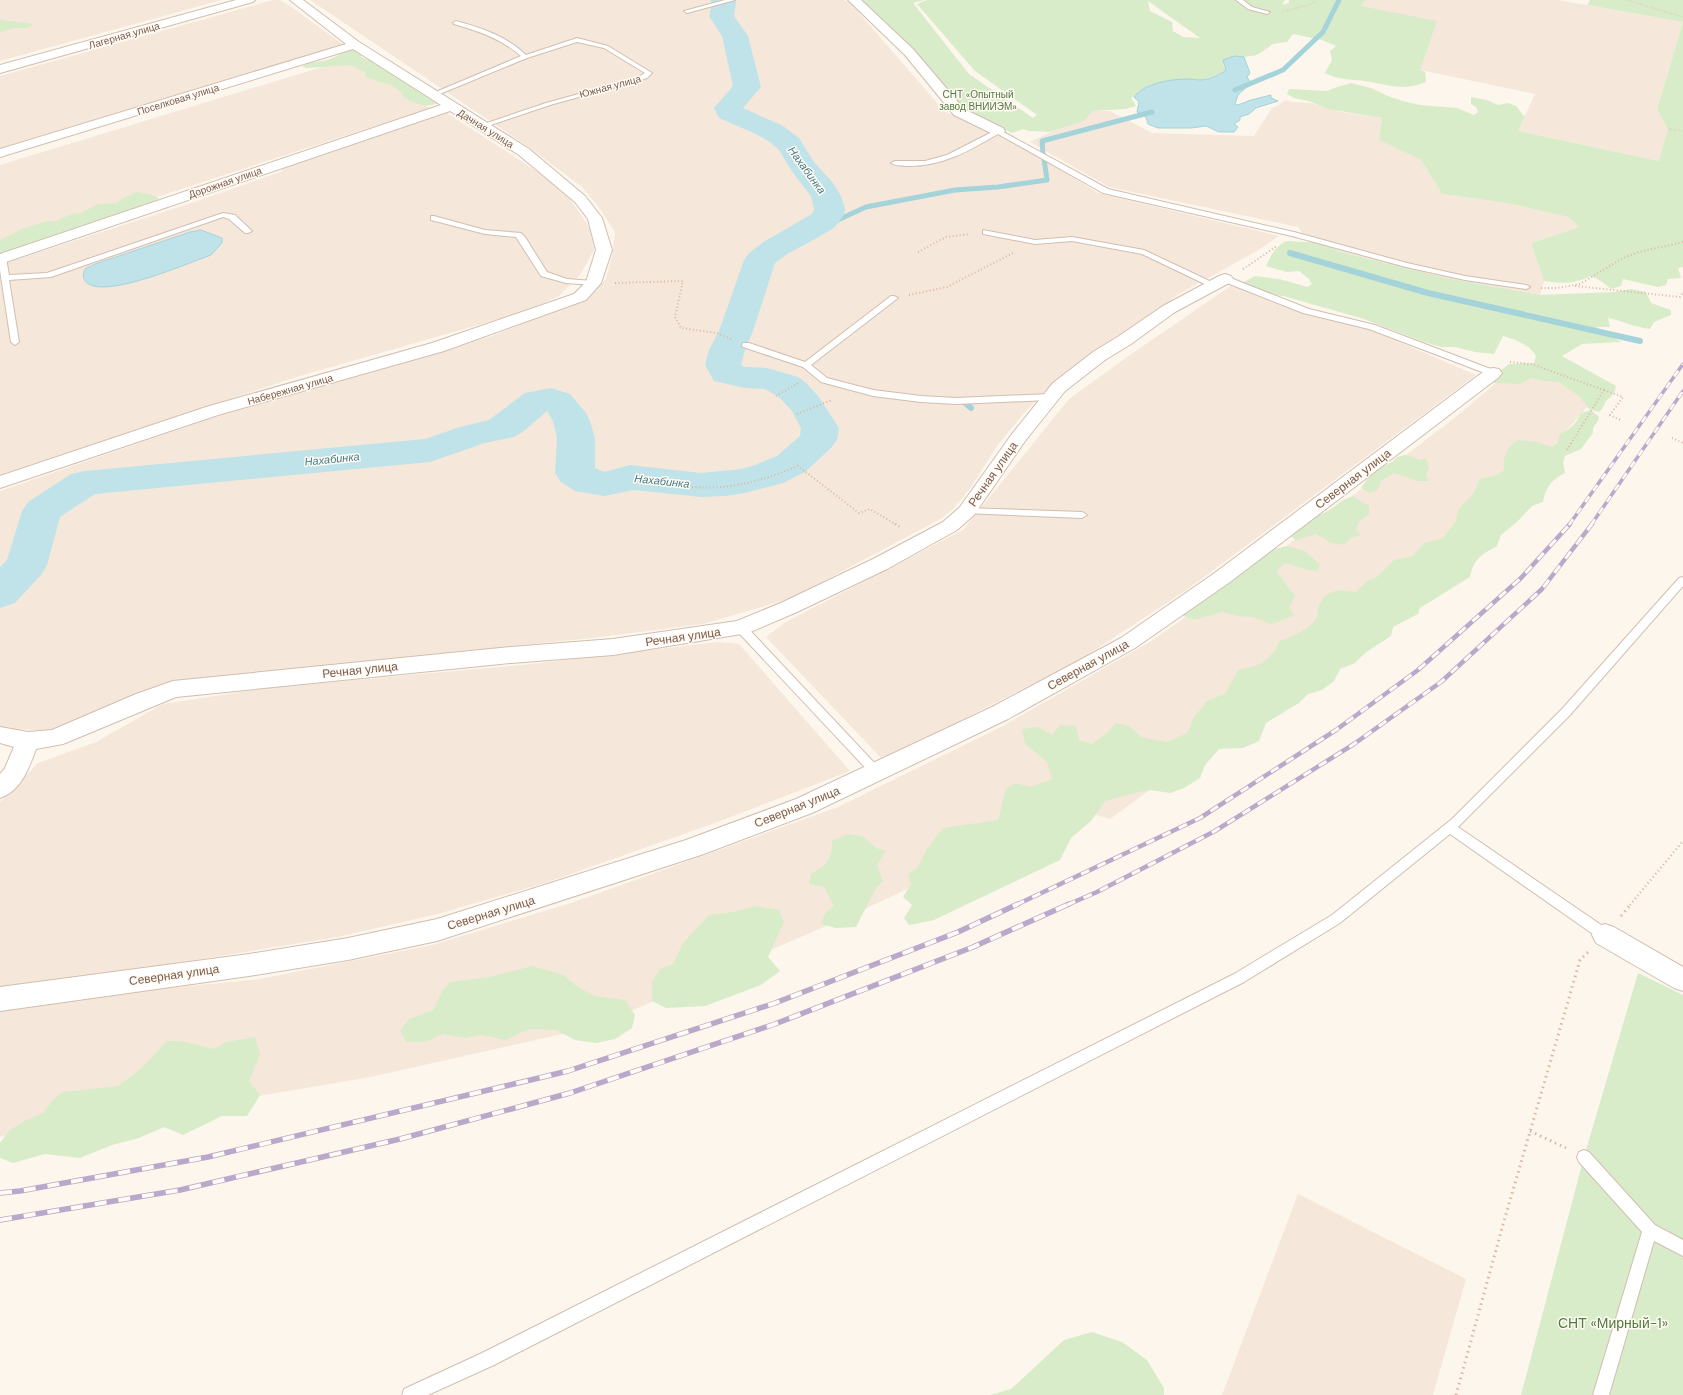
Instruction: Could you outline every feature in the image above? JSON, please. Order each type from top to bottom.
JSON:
[{"type":"street","name":"Лагерная улица","points":[[0,69],[249,0]]},
{"type":"street","name":"Дачная улица","points":[[296,0],[355,45],[524,152],[580,199],[595,218],[604,250],[593,283],[580,297]]},
{"type":"street","points":[[854,0],[909,52],[959,112],[998,131]]},
{"type":"street","name":"Поселковая улица","points":[[0,153],[355,45]]},
{"type":"street","name":"Дорожная улица","points":[[1,259],[451,106]]},
{"type":"street","name":"Речная улица","points":[[0,736],[28,741],[55,738],[173,689],[613,646],[741,628],[790,607],[880,564],[950,526],[967,511],[1018,438],[1050,397],[1060,387],[1099,356],[1169,310],[1219,282]]},
{"type":"street","name":"Набережная улица","points":[[0,482],[212,411],[438,347],[580,297]]},
{"type":"street","name":"Северная улица","points":[[0,999],[249,965],[348,949],[437,930],[692,848],[804,806],[877,773],[1000,713],[1128,643],[1223,576],[1493,373]]},
{"type":"street","points":[[0,789],[15,773],[28,741]]},
{"type":"street","points":[[1605,935],[1683,980]]},
{"type":"lane","points":[[687,11],[732,0]]},
{"type":"lane","points":[[1239,0],[1250,8],[1266,12]]},
{"type":"lane","points":[[456,23],[492,34],[507,41],[525,57]]},
{"type":"lane","name":"Южная улица","points":[[432,95],[525,57],[580,40],[606,47],[649,72],[645,77],[639,79],[548,104],[483,126]]},
{"type":"lane","points":[[895,163],[915,165],[942,160],[963,151],[998,131],[1106,191],[1294,234],[1406,265],[1466,278],[1526,287]]},
{"type":"lane","points":[[5,278],[53,273],[223,216],[232,217],[248,231]]},
{"type":"lane","points":[[434,218],[485,232],[518,235],[522,237],[544,274],[566,281],[593,283]]},
{"type":"lane","points":[[986,232],[1035,242],[1072,239],[1144,252],[1219,282],[1306,311],[1372,327],[1493,373]]},
{"type":"lane","points":[[1,259],[15,342]]},
{"type":"lane","points":[[806,365],[894,298]]},
{"type":"lane","points":[[746,345],[806,365],[824,380],[880,394],[956,401],[1050,397]]},
{"type":"lane","points":[[967,511],[1082,515]]},
{"type":"lane","points":[[410,1395],[488,1359],[1239,978],[1336,919],[1449,826],[1566,712],[1683,580]]},
{"type":"lane","points":[[741,628],[877,773]]},
{"type":"lane","points":[[1449,826],[1605,935]]},
{"type":"lane","points":[[1584,1157],[1650,1230],[1683,1248]]},
{"type":"lane","points":[[1601,1395],[1650,1230]]},
{"type":"path","points":[[1281,12],[1312,4],[1317,0]]},
{"type":"path","points":[[1626,0],[1683,17]]},
{"type":"path","points":[[1668,129],[1683,131]]},
{"type":"path","points":[[918,252],[946,236],[986,232]]},
{"type":"path","points":[[894,298],[947,287],[1035,242]]},
{"type":"path","points":[[1526,287],[1557,288],[1580,284],[1621,259],[1639,252],[1683,242]]},
{"type":"path","points":[[1248,266],[1280,244]]},
{"type":"path","points":[[593,283],[683,281],[675,317],[681,328],[717,333],[734,340]]},
{"type":"path","points":[[1571,286],[1683,298]]},
{"type":"path","points":[[1680,297],[1683,292]]},
{"type":"path","points":[[1493,373],[1507,362],[1531,364],[1623,397],[1610,416],[1620,420]]},
{"type":"path","points":[[776,396],[800,383]]},
{"type":"path","points":[[1567,450],[1604,390]]},
{"type":"path","points":[[797,414],[834,399]]},
{"type":"path","points":[[1672,438],[1683,443]]},
{"type":"path","points":[[678,486],[696,488],[734,487],[766,478],[798,466],[859,513],[870,509],[923,540]]},
{"type":"path","points":[[1605,935],[1683,841]]},
{"type":"path","points":[[1456,1395],[1530,1131],[1580,960]]},
{"type":"path","points":[[1530,1131],[1584,1157]]},
{"type":"shaded area","points":[[0,0],[222,0],[0,61]]},
{"type":"shaded area","points":[[273,0],[280,0],[290,6],[344,45],[0,148],[0,76]]},
{"type":"shaded area","points":[[310,0],[845,0],[853,6],[944,111],[1015,142],[1098,193],[1279,236],[1257,251],[1177,295],[1153,316],[1081,361],[1052,384],[1024,413],[997,446],[971,487],[953,509],[942,518],[792,598],[703,624],[592,638],[172,681],[124,699],[83,722],[51,731],[0,728],[0,491],[209,419],[492,336],[587,297],[606,279],[612,256],[615,232],[598,206],[581,186],[530,148]]},
{"type":"shaded area","points":[[1366,0],[1558,0],[1683,22],[1657,108],[1669,129],[1659,161],[1518,131],[1535,94],[1420,70],[1361,6]]},
{"type":"shaded area","points":[[355,57],[430,108],[0,248],[0,165]]},
{"type":"shaded area","points":[[1285,100],[1311,103],[1342,112],[1382,118],[1379,140],[1421,160],[1442,194],[1507,203],[1568,217],[1581,227],[1531,243],[1544,281],[1540,295],[1446,278],[1341,252],[1323,243],[1309,242],[1298,227],[1109,187],[1030,142],[1063,126],[1084,121],[1092,111],[1110,111],[1152,133],[1254,136],[1272,108]]},
{"type":"shaded area","points":[[447,113],[535,170],[567,195],[590,228],[594,250],[580,275],[559,296],[527,311],[293,378],[0,477],[0,265],[188,204],[283,171],[280,168]]},
{"type":"shaded area","points":[[1232,285],[1303,313],[1367,328],[1476,375],[1185,591],[1081,659],[883,760],[766,637],[784,623],[963,530],[1069,399]]},
{"type":"shaded area","points":[[1515,367],[1599,393],[1492,517],[1409,601],[1110,819],[1079,810],[849,916],[594,1027],[370,1077],[134,1117],[0,1137],[0,1008],[97,995],[260,979],[432,945],[574,902],[838,807],[1001,727],[1150,642],[1274,555],[1452,420]]},
{"type":"shaded area","points":[[718,642],[739,644],[850,771],[715,823],[548,882],[438,914],[337,937],[177,963],[0,987],[0,802],[38,763],[96,742],[163,704],[268,688],[532,664]]},
{"type":"shaded area","points":[[1298,1194],[1466,1279],[1433,1395],[1222,1395]]},
{"type":"green space","name":"СНТ «Опытный завод ВНИИЭМ»","points":[[857,0],[924,0],[913,3],[969,74],[1033,118],[1037,115],[975,71],[917,4],[927,0],[1285,0],[1282,5],[1289,3],[1289,0],[1366,0],[1361,6],[1437,21],[1420,70],[1425,72],[1426,82],[1417,85],[1402,87],[1340,78],[1325,73],[1332,60],[1330,51],[1336,46],[1322,40],[1293,34],[1287,42],[1273,44],[1257,55],[1244,57],[1234,56],[1223,65],[1226,70],[1223,73],[1201,80],[1189,79],[1150,85],[1131,98],[1136,106],[1125,109],[1093,111],[1084,121],[1049,132],[1029,131],[1023,129],[1012,133],[966,112],[915,50],[870,9]],"holes":[[[1148,1],[1200,38],[1183,37],[1173,31],[1172,22],[1150,11]]]},
{"type":"green space","points":[[1590,0],[1683,0],[1683,22],[1587,5]]},
{"type":"green space","points":[[0,19],[34,24],[27,28],[14,28],[0,32]]},
{"type":"green space","points":[[1683,22],[1683,267],[1678,268],[1681,278],[1668,279],[1666,285],[1658,287],[1623,279],[1621,286],[1611,289],[1601,281],[1591,276],[1579,281],[1568,283],[1544,281],[1531,243],[1580,227],[1568,217],[1507,203],[1442,194],[1421,160],[1379,140],[1382,118],[1328,109],[1309,101],[1294,98],[1287,94],[1289,89],[1327,91],[1351,83],[1371,88],[1403,101],[1420,105],[1457,108],[1474,115],[1478,112],[1476,107],[1471,104],[1471,97],[1487,100],[1498,105],[1508,103],[1516,106],[1525,116],[1518,131],[1659,161],[1668,129],[1657,109]]},
{"type":"green space","points":[[354,50],[363,53],[361,57],[379,64],[381,68],[407,82],[408,85],[438,103],[433,105],[420,105],[412,102],[404,98],[402,93],[398,90],[388,84],[366,77],[365,72],[351,65],[307,68],[302,67]]},
{"type":"green space","points":[[137,192],[149,194],[159,198],[154,203],[0,257],[0,240],[24,228],[47,221],[56,221],[72,214],[81,213],[98,204],[116,203]]},
{"type":"green space","points":[[1286,241],[1323,243],[1341,252],[1446,278],[1540,295],[1614,292],[1631,289],[1646,292],[1651,303],[1671,310],[1671,315],[1654,322],[1650,329],[1608,318],[1610,327],[1597,327],[1621,342],[1582,344],[1562,356],[1616,386],[1613,395],[1607,400],[1599,412],[1589,409],[1579,396],[1559,382],[1531,378],[1520,384],[1494,383],[1490,376],[1509,364],[1534,363],[1536,356],[1530,348],[1513,339],[1503,336],[1494,354],[1475,352],[1455,347],[1441,347],[1361,318],[1283,296],[1266,294],[1247,288],[1244,282],[1255,276],[1279,279],[1308,287],[1312,284],[1309,279],[1299,271],[1287,272],[1266,266],[1274,252]]},
{"type":"green space","points":[[1591,410],[1599,417],[1598,421],[1593,428],[1593,433],[1581,449],[1565,456],[1563,462],[1565,473],[1556,478],[1550,484],[1543,502],[1532,506],[1518,521],[1501,535],[1497,546],[1476,561],[1470,577],[1420,608],[1418,614],[1393,627],[1391,636],[1365,653],[1355,663],[1340,669],[1334,681],[1322,690],[1308,694],[1299,703],[1266,723],[1259,741],[1243,748],[1219,749],[1205,765],[1200,778],[1184,788],[1170,793],[1150,790],[1105,801],[1091,821],[1071,838],[1060,860],[934,920],[909,925],[904,918],[912,905],[903,897],[911,884],[908,874],[917,868],[927,849],[943,828],[998,820],[1006,789],[1015,783],[1032,787],[1052,779],[1047,762],[1025,744],[1022,729],[1038,727],[1052,735],[1060,725],[1076,726],[1079,740],[1092,744],[1107,733],[1116,723],[1129,726],[1141,737],[1167,742],[1187,733],[1194,717],[1208,700],[1225,694],[1238,670],[1252,667],[1264,662],[1280,641],[1299,633],[1308,627],[1317,617],[1319,605],[1322,599],[1334,591],[1356,592],[1368,580],[1377,577],[1394,560],[1413,556],[1424,543],[1443,538],[1456,521],[1458,510],[1473,494],[1480,479],[1498,475],[1504,470],[1506,452],[1514,443],[1518,440],[1538,442],[1552,447],[1557,443],[1560,434],[1573,426],[1581,413]]},
{"type":"green space","points":[[1405,455],[1421,460],[1426,458],[1429,468],[1426,475],[1429,481],[1417,481],[1394,473],[1381,481],[1378,489],[1370,493],[1361,488],[1373,471],[1392,462],[1397,457]]},
{"type":"green space","points":[[1353,496],[1369,506],[1369,514],[1359,522],[1356,529],[1361,535],[1350,538],[1345,545],[1332,543],[1316,534],[1296,540],[1290,536],[1304,520],[1324,513],[1345,499]]},
{"type":"green space","points":[[1287,546],[1305,551],[1320,565],[1317,571],[1304,569],[1286,563],[1276,571],[1295,596],[1289,608],[1295,615],[1272,624],[1253,617],[1238,616],[1221,612],[1195,620],[1181,615],[1266,551]]},
{"type":"green space","points":[[847,834],[862,836],[876,848],[886,851],[877,865],[883,881],[876,888],[856,927],[836,928],[821,924],[825,913],[834,906],[824,887],[809,884],[811,874],[828,862],[831,854],[832,841]]},
{"type":"green space","points":[[755,906],[779,910],[784,922],[768,957],[780,971],[761,985],[705,1006],[666,1008],[652,1001],[652,982],[660,969],[673,964],[683,943],[709,915],[733,912]]},
{"type":"green space","points":[[532,966],[564,975],[575,985],[594,996],[625,1000],[635,1015],[632,1028],[615,1039],[596,1043],[575,1040],[556,1030],[529,1029],[505,1040],[482,1035],[465,1038],[443,1034],[425,1042],[406,1042],[400,1031],[409,1019],[433,1010],[442,991],[450,982],[489,977]]},
{"type":"green space","name":"СНТ «Мирный-1»","points":[[1638,973],[1683,995],[1683,1395],[1521,1395],[1584,1157]]},
{"type":"green space","points":[[255,1037],[260,1054],[249,1081],[260,1095],[247,1116],[222,1116],[183,1135],[164,1127],[139,1138],[112,1145],[80,1158],[45,1154],[13,1163],[0,1158],[0,1143],[9,1131],[24,1121],[43,1113],[53,1100],[63,1092],[118,1086],[142,1068],[167,1041],[181,1041],[214,1049],[226,1042]]},
{"type":"green space","points":[[1092,1332],[1122,1342],[1147,1360],[1164,1388],[1164,1395],[990,1395],[1011,1389],[1064,1340]]},
{"type":"water","points":[[1234,56],[1244,57],[1250,73],[1247,77],[1251,83],[1238,95],[1235,104],[1238,105],[1271,95],[1271,98],[1278,101],[1256,108],[1249,114],[1240,117],[1240,120],[1234,124],[1238,127],[1234,132],[1219,132],[1206,126],[1191,128],[1158,128],[1148,124],[1146,117],[1137,112],[1139,102],[1134,97],[1145,88],[1166,81],[1181,79],[1203,80],[1214,77],[1226,70],[1223,60]]},
{"type":"water","points":[[201,230],[222,238],[222,243],[211,255],[167,272],[129,283],[97,287],[87,283],[84,279],[83,274],[85,269],[95,264],[190,232]]},
{"type":"waterway","name":"Нахабинка","points":[[0,593],[26,565],[42,511],[85,483],[430,450],[483,432],[496,431],[506,427],[538,401],[545,399],[557,401],[568,413],[576,438],[575,473],[589,482],[604,484],[617,482],[630,477],[701,485],[726,484],[745,481],[769,474],[791,464],[818,440],[820,428],[805,403],[792,390],[777,381],[761,378],[745,378],[727,373],[723,365],[727,350],[736,331],[760,260],[776,247],[815,227],[823,221],[828,215],[830,209],[829,203],[822,189],[803,167],[786,141],[766,128],[729,112],[728,108],[747,87],[735,36],[721,16],[724,2],[722,0]]},
{"type":"waterway","points":[[1235,90],[1283,70],[1323,32],[1339,0]]},
{"type":"waterway","points":[[1043,153],[1042,141],[1152,112]]},
{"type":"waterway","points":[[816,230],[866,207],[955,190],[998,187],[1047,180],[1044,159]]},
{"type":"waterway","name":"Нахабинка","points":[[767,252],[818,229]]},
{"type":"waterway","points":[[1290,253],[1428,293],[1640,341]]},
{"type":"waterway","points":[[964,402],[971,408]]},
{"type":"railway","points":[[1569,525],[1683,364]]},
{"type":"railway","points":[[1591,525],[1683,391]]},
{"type":"railway","points":[[1016,905],[1200,818],[1336,730],[1418,670],[1521,578],[1570,524]]},
{"type":"railway","points":[[1067,905],[1097,892],[1215,831],[1354,744],[1441,682],[1542,589],[1592,524]]},
{"type":"railway","points":[[0,1193],[20,1191],[208,1157],[568,1071],[775,1003],[958,932],[1018,904]]},
{"type":"railway","points":[[0,1220],[180,1190],[400,1139],[570,1093],[775,1024],[973,947],[1069,904]]}]
